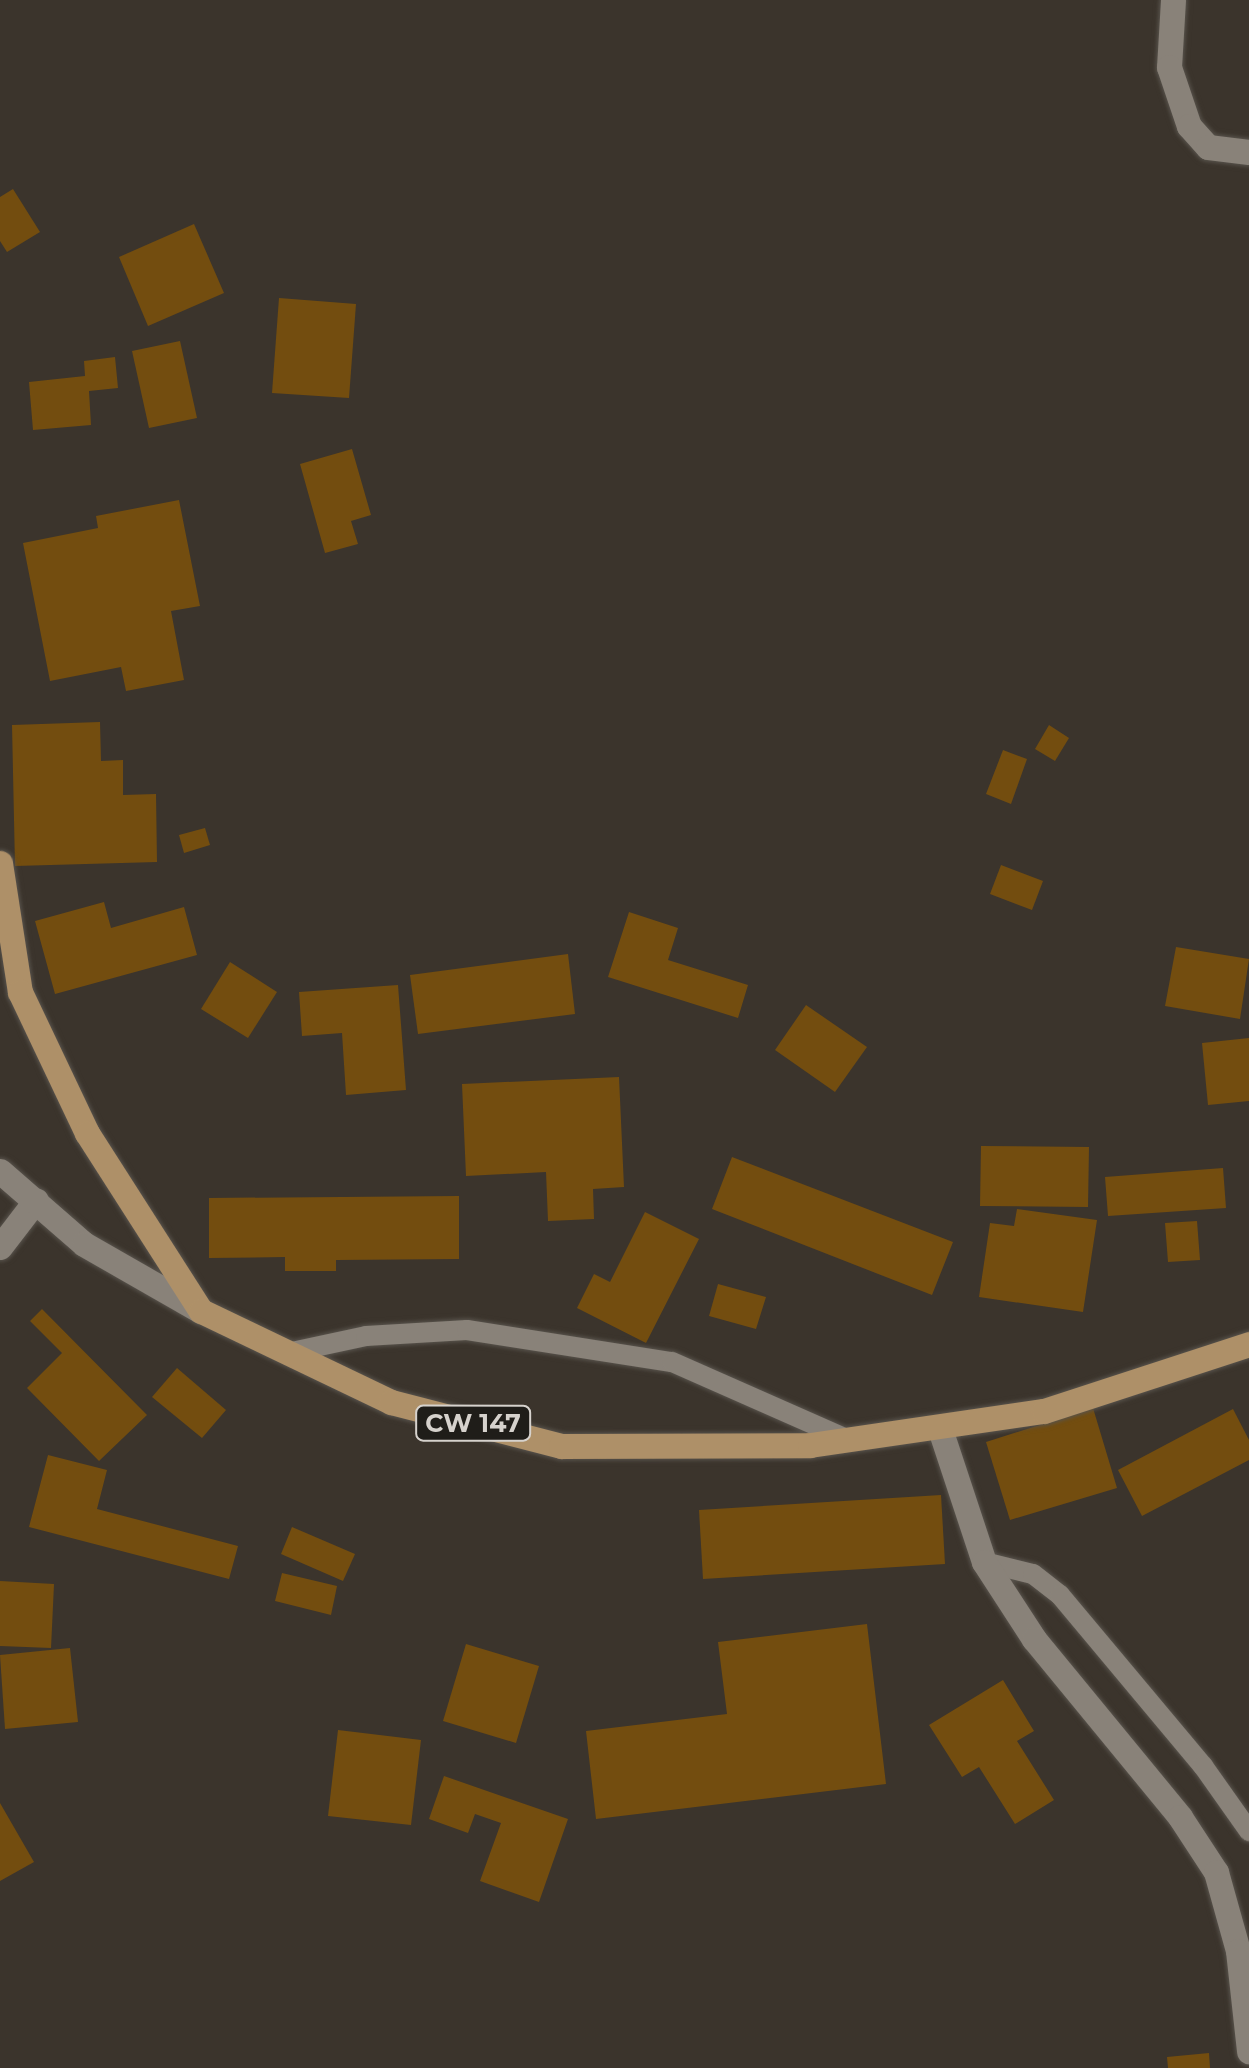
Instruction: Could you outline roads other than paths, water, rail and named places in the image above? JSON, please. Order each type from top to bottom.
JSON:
[{"type":"main road","points":[[0,864],[20,992],[87,1133],[202,1312]]},
{"type":"main road","name":"CW 147","points":[[202,1312],[390,1402],[561,1446],[810,1446],[940,1430],[1044,1411],[1249,1344]]},
{"type":"street","points":[[1173,0],[1169,66],[1188,126],[1208,146],[1249,152]]},
{"type":"street","points":[[0,1171],[84,1244],[202,1312]]},
{"type":"street","points":[[0,1247],[36,1200]]},
{"type":"street","points":[[940,1430],[984,1562],[1034,1638],[1169,1802],[1216,1872],[1238,1951],[1249,2050]]},
{"type":"lane","points":[[287,1353],[366,1336],[467,1330],[653,1359],[734,1386],[850,1441]]},
{"type":"lane","points":[[984,1562],[1032,1574],[1060,1595],[1203,1766],[1249,1831]]}]
